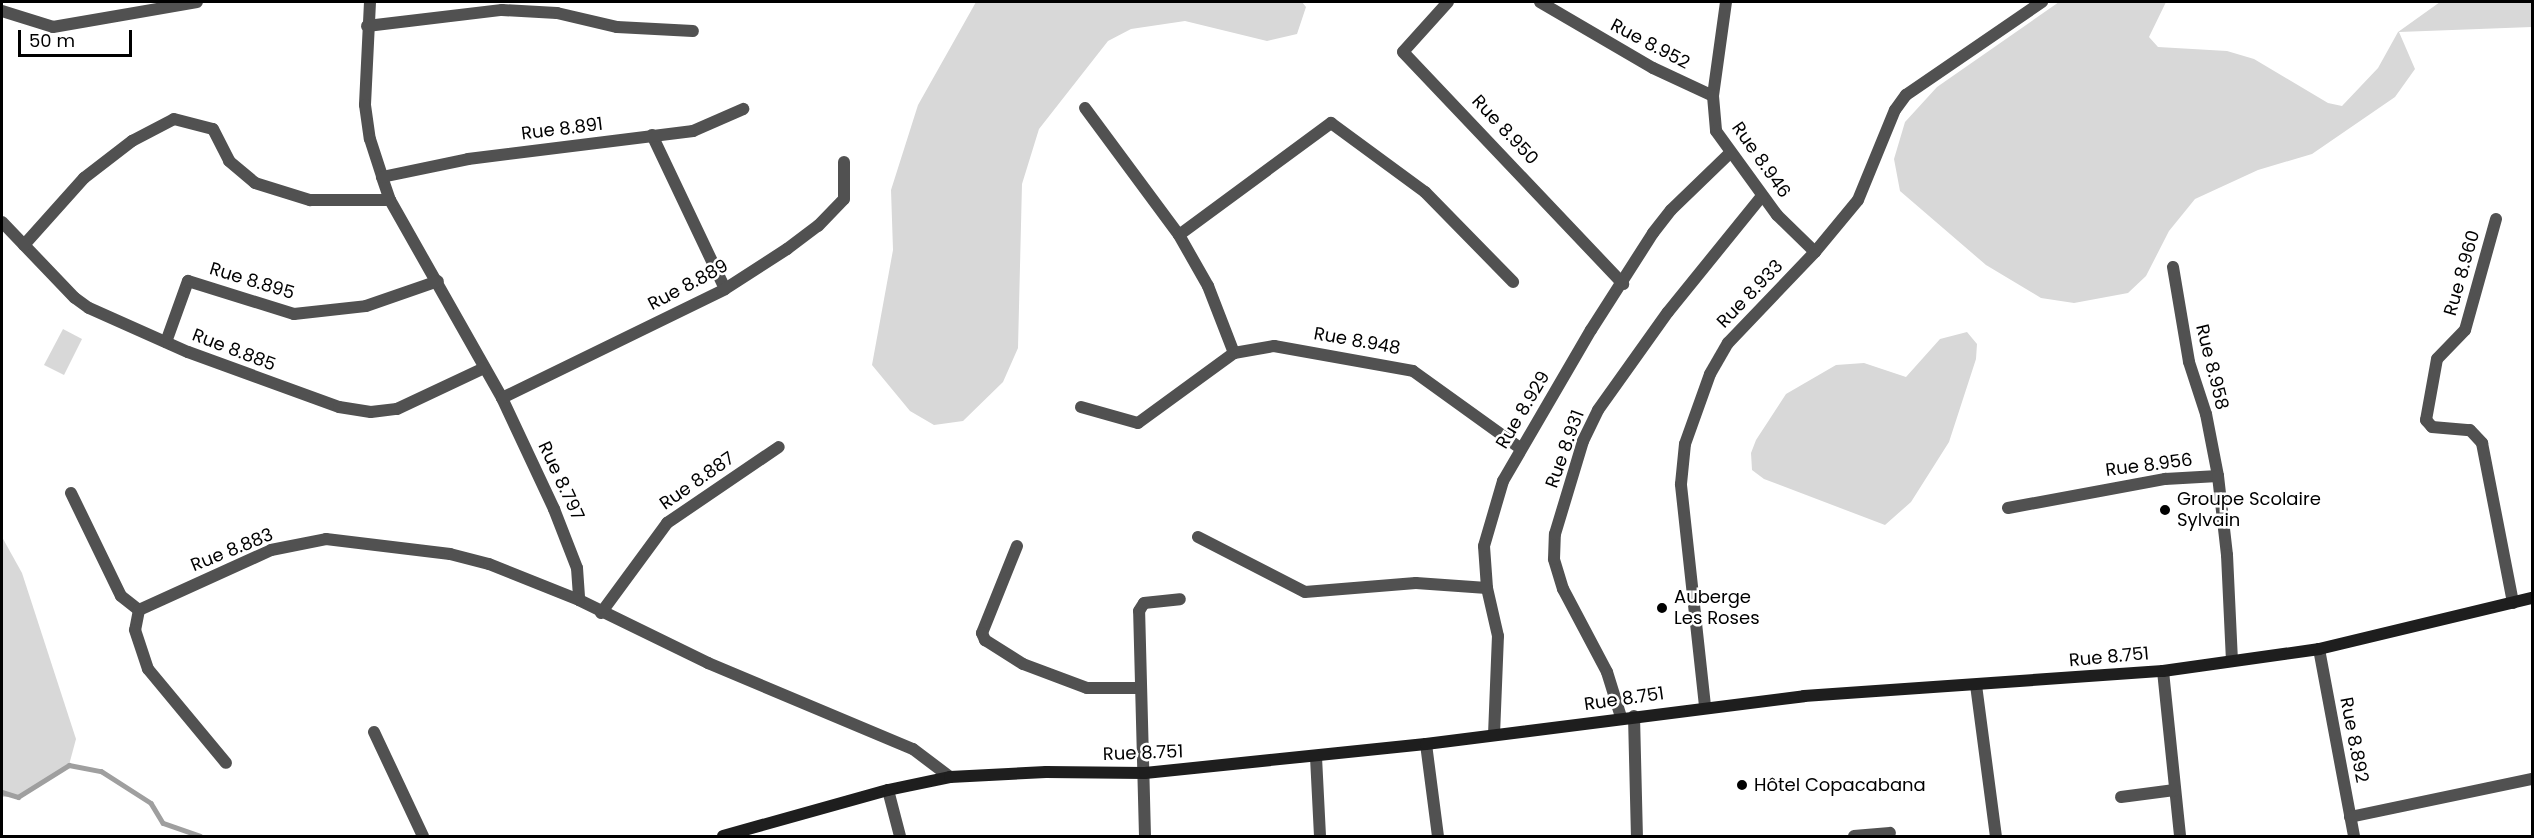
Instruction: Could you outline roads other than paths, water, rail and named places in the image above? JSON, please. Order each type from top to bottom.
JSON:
[{"type":"main road","name":"Rue 8.751","points":[[723,837],[888,790],[950,777],[1046,772],[1145,773],[1426,744],[1705,706],[2163,671],[2319,649],[2532,598]]},
{"type":"street","points":[[2,10],[53,27],[197,2]]},
{"type":"street","name":"Rue 8.797","points":[[370,2],[367,26],[365,105],[370,139],[390,200],[438,281],[502,398],[569,542],[577,568],[579,600]]},
{"type":"street","name":"Rue 8.950","points":[[1448,2],[1403,52],[1623,284]]},
{"type":"street","name":"Rue 8.952","points":[[1540,2],[1653,68],[1713,96]]},
{"type":"street","name":"Rue 8.946","points":[[1726,2],[1713,96],[1716,131],[1762,196],[1815,252]]},
{"type":"street","name":"Rue 8.933","points":[[1705,706],[1683,512],[1685,444],[1710,374],[1728,342],[1815,252],[1858,200],[1895,110],[1906,95],[2042,2]]},
{"type":"street","points":[[367,26],[502,10],[557,13],[617,27],[693,31]]},
{"type":"street","points":[[1081,407],[1138,423],[1234,353],[1209,286],[1179,235],[1085,108]]},
{"type":"street","name":"Rue 8.891","points":[[382,177],[468,159],[710,126],[743,109]]},
{"type":"street","points":[[24,245],[84,178],[132,141],[174,119],[213,129],[229,161],[255,183],[310,200],[390,200]]},
{"type":"street","points":[[1179,235],[1331,123],[1425,192],[1513,282]]},
{"type":"street","points":[[652,135],[725,288]]},
{"type":"street","name":"Rue 8.929","points":[[1494,735],[1498,636],[1487,588],[1484,546],[1503,481],[1520,448],[1671,210],[1730,153]]},
{"type":"street","name":"Rue 8.889","points":[[502,398],[725,288],[787,249],[836,210],[844,199],[844,162]]},
{"type":"street","name":"Rue 8.931","points":[[1637,837],[1628,717],[1563,589],[1554,559],[1555,534],[1583,441],[1598,410],[1647,339],[1762,196]]},
{"type":"street","name":"Rue 8.960","points":[[2496,219],[2465,330],[2437,359],[2426,420],[2432,427],[2470,430],[2482,443],[2513,603]]},
{"type":"street","name":"Rue 8.885","points":[[2,222],[75,298],[166,342],[339,407],[371,412],[397,409],[428,397],[484,368]]},
{"type":"street","name":"Rue 8.958","points":[[2173,267],[2189,362],[2206,414],[2218,476]]},
{"type":"street","name":"Rue 8.895","points":[[166,342],[188,281],[294,314],[366,306],[438,281]]},
{"type":"street","name":"Rue 8.948","points":[[1234,353],[1274,346],[1405,368],[1520,448]]},
{"type":"street","name":"Rue 8.887","points":[[601,613],[681,511],[779,447]]},
{"type":"street","name":"Rue 8.956","points":[[2008,508],[2154,481],[2218,476],[2227,555],[2232,661]]},
{"type":"street","points":[[71,493],[121,596],[139,610],[135,630],[148,669],[226,763]]},
{"type":"street","points":[[1198,537],[1305,592],[1416,584],[1487,588]]},
{"type":"street","name":"Rue 8.883","points":[[139,610],[271,550],[326,539],[450,554],[489,564],[579,600]]},
{"type":"street","points":[[1017,546],[982,633],[985,640],[1023,664],[1087,688],[1141,688]]},
{"type":"street","points":[[1145,837],[1140,605],[1180,599]]},
{"type":"street","points":[[579,600],[601,613],[708,663],[913,749],[950,777]]},
{"type":"street","name":"Rue 8.892","points":[[2319,649],[2354,837]]},
{"type":"street","points":[[2163,671],[2180,837]]},
{"type":"street","points":[[1976,685],[1996,837]]},
{"type":"street","points":[[374,732],[423,837]]},
{"type":"street","points":[[1426,744],[1438,837]]},
{"type":"street","points":[[1316,757],[1320,837]]},
{"type":"street","points":[[2350,817],[2532,779]]},
{"type":"street","points":[[888,790],[900,837]]},
{"type":"street","points":[[2121,797],[2175,790]]},
{"type":"street","points":[[1854,837],[1890,832]]},
{"type":"waterway","points":[[2,792],[18,797],[69,765],[101,771],[151,803],[163,823],[200,836]]},
{"type":"place","name":"Groupe Scolaire Sylvain","points":[[2165,510]]},
{"type":"place","name":"Auberge Les Roses","points":[[1662,608]]},
{"type":"place","name":"Hôtel Copacabana","points":[[1742,785]]}]
